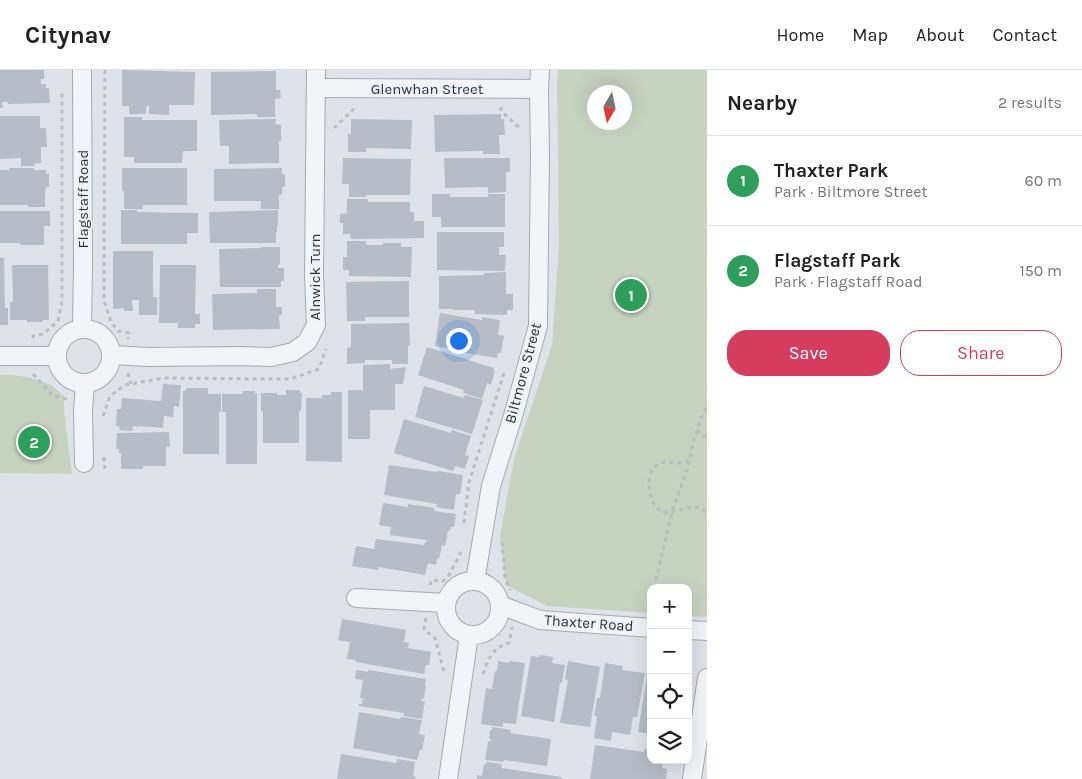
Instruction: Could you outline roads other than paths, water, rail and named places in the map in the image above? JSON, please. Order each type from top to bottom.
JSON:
[{"type":"street","name":"Flagstaff Road","points":[[82,70],[82,329]]},
{"type":"street","name":"Alnwick Turn","points":[[118,356],[271,357],[294,352],[307,342],[316,325],[314,274],[316,70]]},
{"type":"street","name":"Biltmore Street","points":[[475,581],[491,486],[538,326],[540,70]]},
{"type":"street","name":"Glenwhan Street","points":[[316,88],[539,90]]},
{"type":"street","points":[[82,329],[99,333],[118,356],[101,377],[93,382],[76,382],[68,379],[58,365],[56,356],[61,341],[74,330],[82,329]]},
{"type":"street","points":[[0,356],[56,356]]},
{"type":"street","points":[[84,463],[85,383]]},
{"type":"street","points":[[475,581],[492,589],[508,608],[500,614],[492,628],[485,633],[469,635],[453,627],[448,620],[446,603],[454,589],[467,582],[475,581]]},
{"type":"street","points":[[356,598],[446,603]]},
{"type":"street","name":"Thaxter Road","points":[[508,608],[540,620],[647,628]]},
{"type":"street","points":[[692,630],[707,631]]},
{"type":"street","points":[[448,779],[469,635]]},
{"type":"street","points":[[692,779],[707,678]]},
{"type":"place","name":"Thaxter Park","points":[[631,295]]},
{"type":"place","name":"Flagstaff Park","points":[[34,442]]}]
